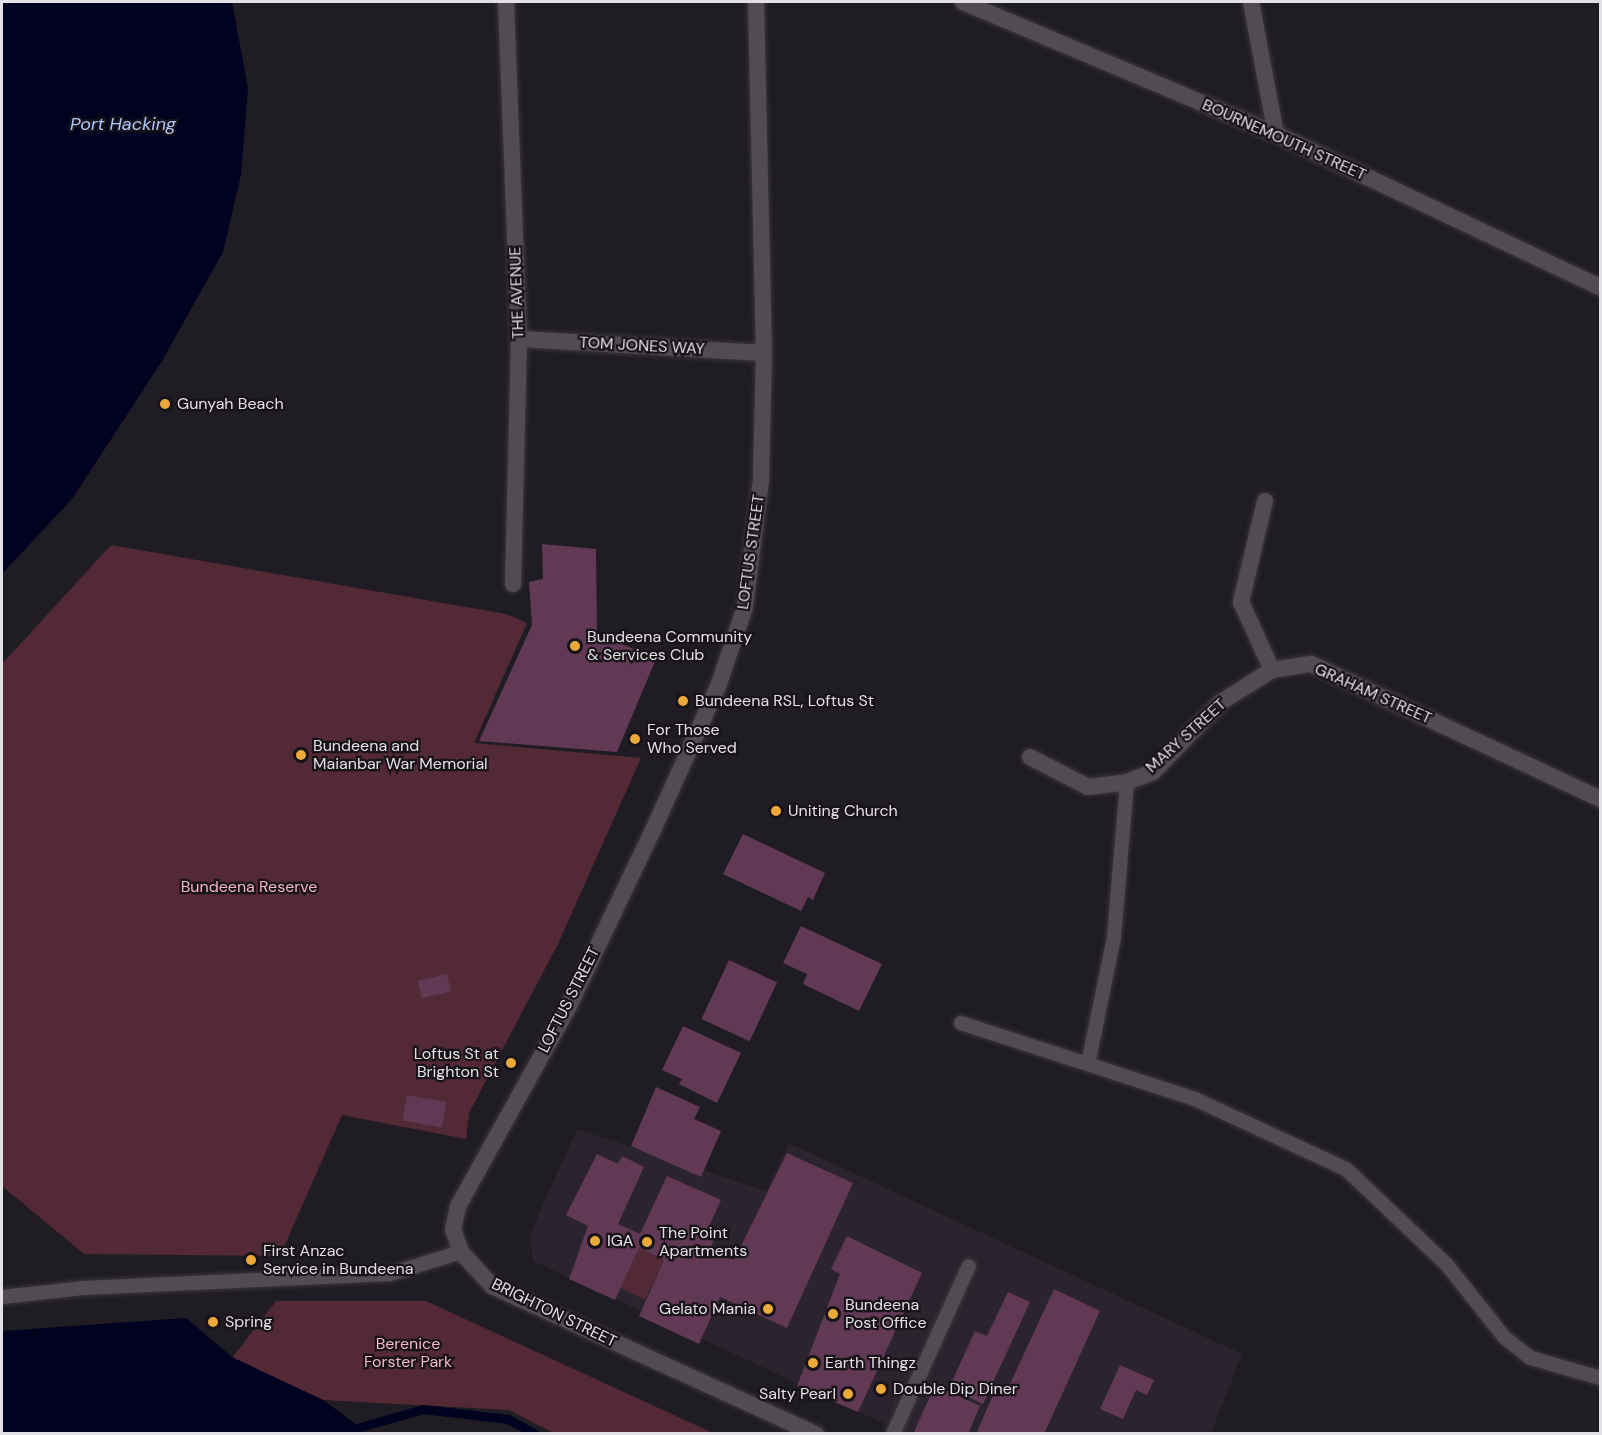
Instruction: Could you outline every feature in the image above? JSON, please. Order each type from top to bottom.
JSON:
[{"type":"street","name":"THE AVENUE","points":[[506,2],[519,339],[513,584]]},
{"type":"street","name":"LOFTUS STREET","points":[[461,1251],[453,1229],[458,1206],[569,1006],[730,656],[753,559],[761,480],[764,353],[756,2]]},
{"type":"street","name":"BOURNEMOUTH STREET","points":[[963,2],[1276,134],[1600,287]]},
{"type":"street","points":[[1251,2],[1276,134]]},
{"type":"street","name":"TOM JONES WAY","points":[[519,339],[764,353]]},
{"type":"street","points":[[1265,501],[1241,602],[1272,670]]},
{"type":"street","name":"GRAHAM STREET","points":[[1272,670],[1311,664],[1600,799]]},
{"type":"street","name":"MARY STREET","points":[[1029,757],[1088,787],[1127,782],[1153,772],[1221,702],[1272,670]]},
{"type":"street","name":"BRIGHTON STREET","points":[[461,1251],[492,1286],[816,1434]]},
{"type":"lane","points":[[1088,1064],[1114,937],[1127,782]]},
{"type":"lane","points":[[962,1023],[1195,1099],[1346,1169],[1447,1265],[1505,1338],[1531,1358],[1600,1378]]},
{"type":"lane","points":[[2,1297],[83,1288],[390,1274],[461,1251]]},
{"type":"lane","points":[[892,1434],[969,1266]]},
{"type":"shaded area","points":[[577,1129],[766,1191],[789,1143],[1242,1354],[1211,1433],[905,1433],[533,1261],[530,1234]]},
{"type":"green space","name":"Bundeena Reserve","points":[[111,545],[506,614],[527,623],[474,743],[641,758],[558,944],[469,1113],[466,1139],[342,1115],[280,1256],[84,1254],[2,1186],[2,664]]},
{"type":"green space","points":[[639,1248],[664,1260],[645,1300],[620,1288]]},
{"type":"green space","name":"Berenice Forster Park","points":[[276,1301],[426,1301],[713,1433],[554,1433],[509,1410],[323,1400],[232,1358]]},
{"type":"water","name":"Port Hacking","points":[[2,2],[232,2],[248,88],[241,175],[223,252],[162,361],[72,499],[2,574]]},
{"type":"water","points":[[186,1318],[232,1357],[323,1400],[360,1427],[363,1433],[2,1433],[2,1331]]},
{"type":"building","name":"Bundeena Community & Services Club","points":[[542,544],[596,549],[597,633],[656,659],[617,752],[479,741],[532,625],[529,582],[543,579]]},
{"type":"building","points":[[743,834],[825,873],[813,900],[808,897],[801,911],[723,874]]},
{"type":"building","points":[[801,926],[882,964],[859,1011],[803,984],[807,974],[783,963]]},
{"type":"building","points":[[729,960],[777,982],[750,1041],[702,1019]]},
{"type":"building","points":[[447,974],[451,992],[422,998],[418,981]]},
{"type":"building","points":[[683,1026],[741,1053],[717,1103],[679,1084],[682,1079],[662,1070]]},
{"type":"building","points":[[656,1087],[700,1107],[694,1119],[721,1131],[701,1177],[631,1146]]},
{"type":"building","points":[[407,1095],[446,1102],[442,1128],[402,1121]]},
{"type":"building","name":"The Point Apartments","points":[[787,1153],[853,1183],[787,1328],[720,1297],[699,1344],[639,1316],[664,1260],[639,1248],[615,1300],[569,1279],[588,1226],[566,1215],[597,1154],[618,1164],[622,1156],[644,1167],[618,1224],[640,1234],[667,1176],[721,1200],[707,1231],[716,1235],[710,1249],[734,1260]]},
{"type":"building","points":[[847,1236],[922,1273],[858,1412],[797,1386],[840,1274],[831,1269]]},
{"type":"building","points":[[1054,1289],[1100,1311],[1044,1434],[976,1434],[994,1393],[1004,1397]]},
{"type":"building","points":[[1008,1292],[1030,1302],[983,1404],[949,1388],[975,1331],[987,1336]]},
{"type":"building","points":[[1120,1365],[1154,1380],[1147,1395],[1136,1390],[1123,1419],[1100,1409]]},
{"type":"building","points":[[935,1385],[980,1406],[968,1434],[913,1434]]},
{"type":"waterway","points":[[360,1427],[423,1409],[508,1419],[535,1434]]},
{"type":"place","name":"Gunyah Beach","points":[[165,404]]},
{"type":"place","name":"Bundeena Community & Services Club","points":[[575,646]]},
{"type":"place","name":"Bundeena RSL, Loftus St","points":[[683,701]]},
{"type":"place","name":"For Those Who Served","points":[[635,739]]},
{"type":"place","name":"Bundeena and Maianbar War Memorial","points":[[301,755]]},
{"type":"place","name":"Uniting Church","points":[[776,811]]},
{"type":"place","name":"Loftus St at Brighton St","points":[[511,1063]]},
{"type":"place","name":"IGA","points":[[595,1241]]},
{"type":"place","name":"The Point Apartments","points":[[647,1242]]},
{"type":"place","name":"First Anzac Service in Bundeena","points":[[251,1260]]},
{"type":"place","name":"Gelato Mania","points":[[768,1309]]},
{"type":"place","name":"Bundeena Post Office","points":[[833,1314]]},
{"type":"place","name":"Spring","points":[[213,1322]]},
{"type":"place","name":"Earth Thingz","points":[[813,1363]]},
{"type":"place","name":"Double Dip Diner","points":[[881,1389]]},
{"type":"place","name":"Salty Pearl","points":[[848,1394]]}]
